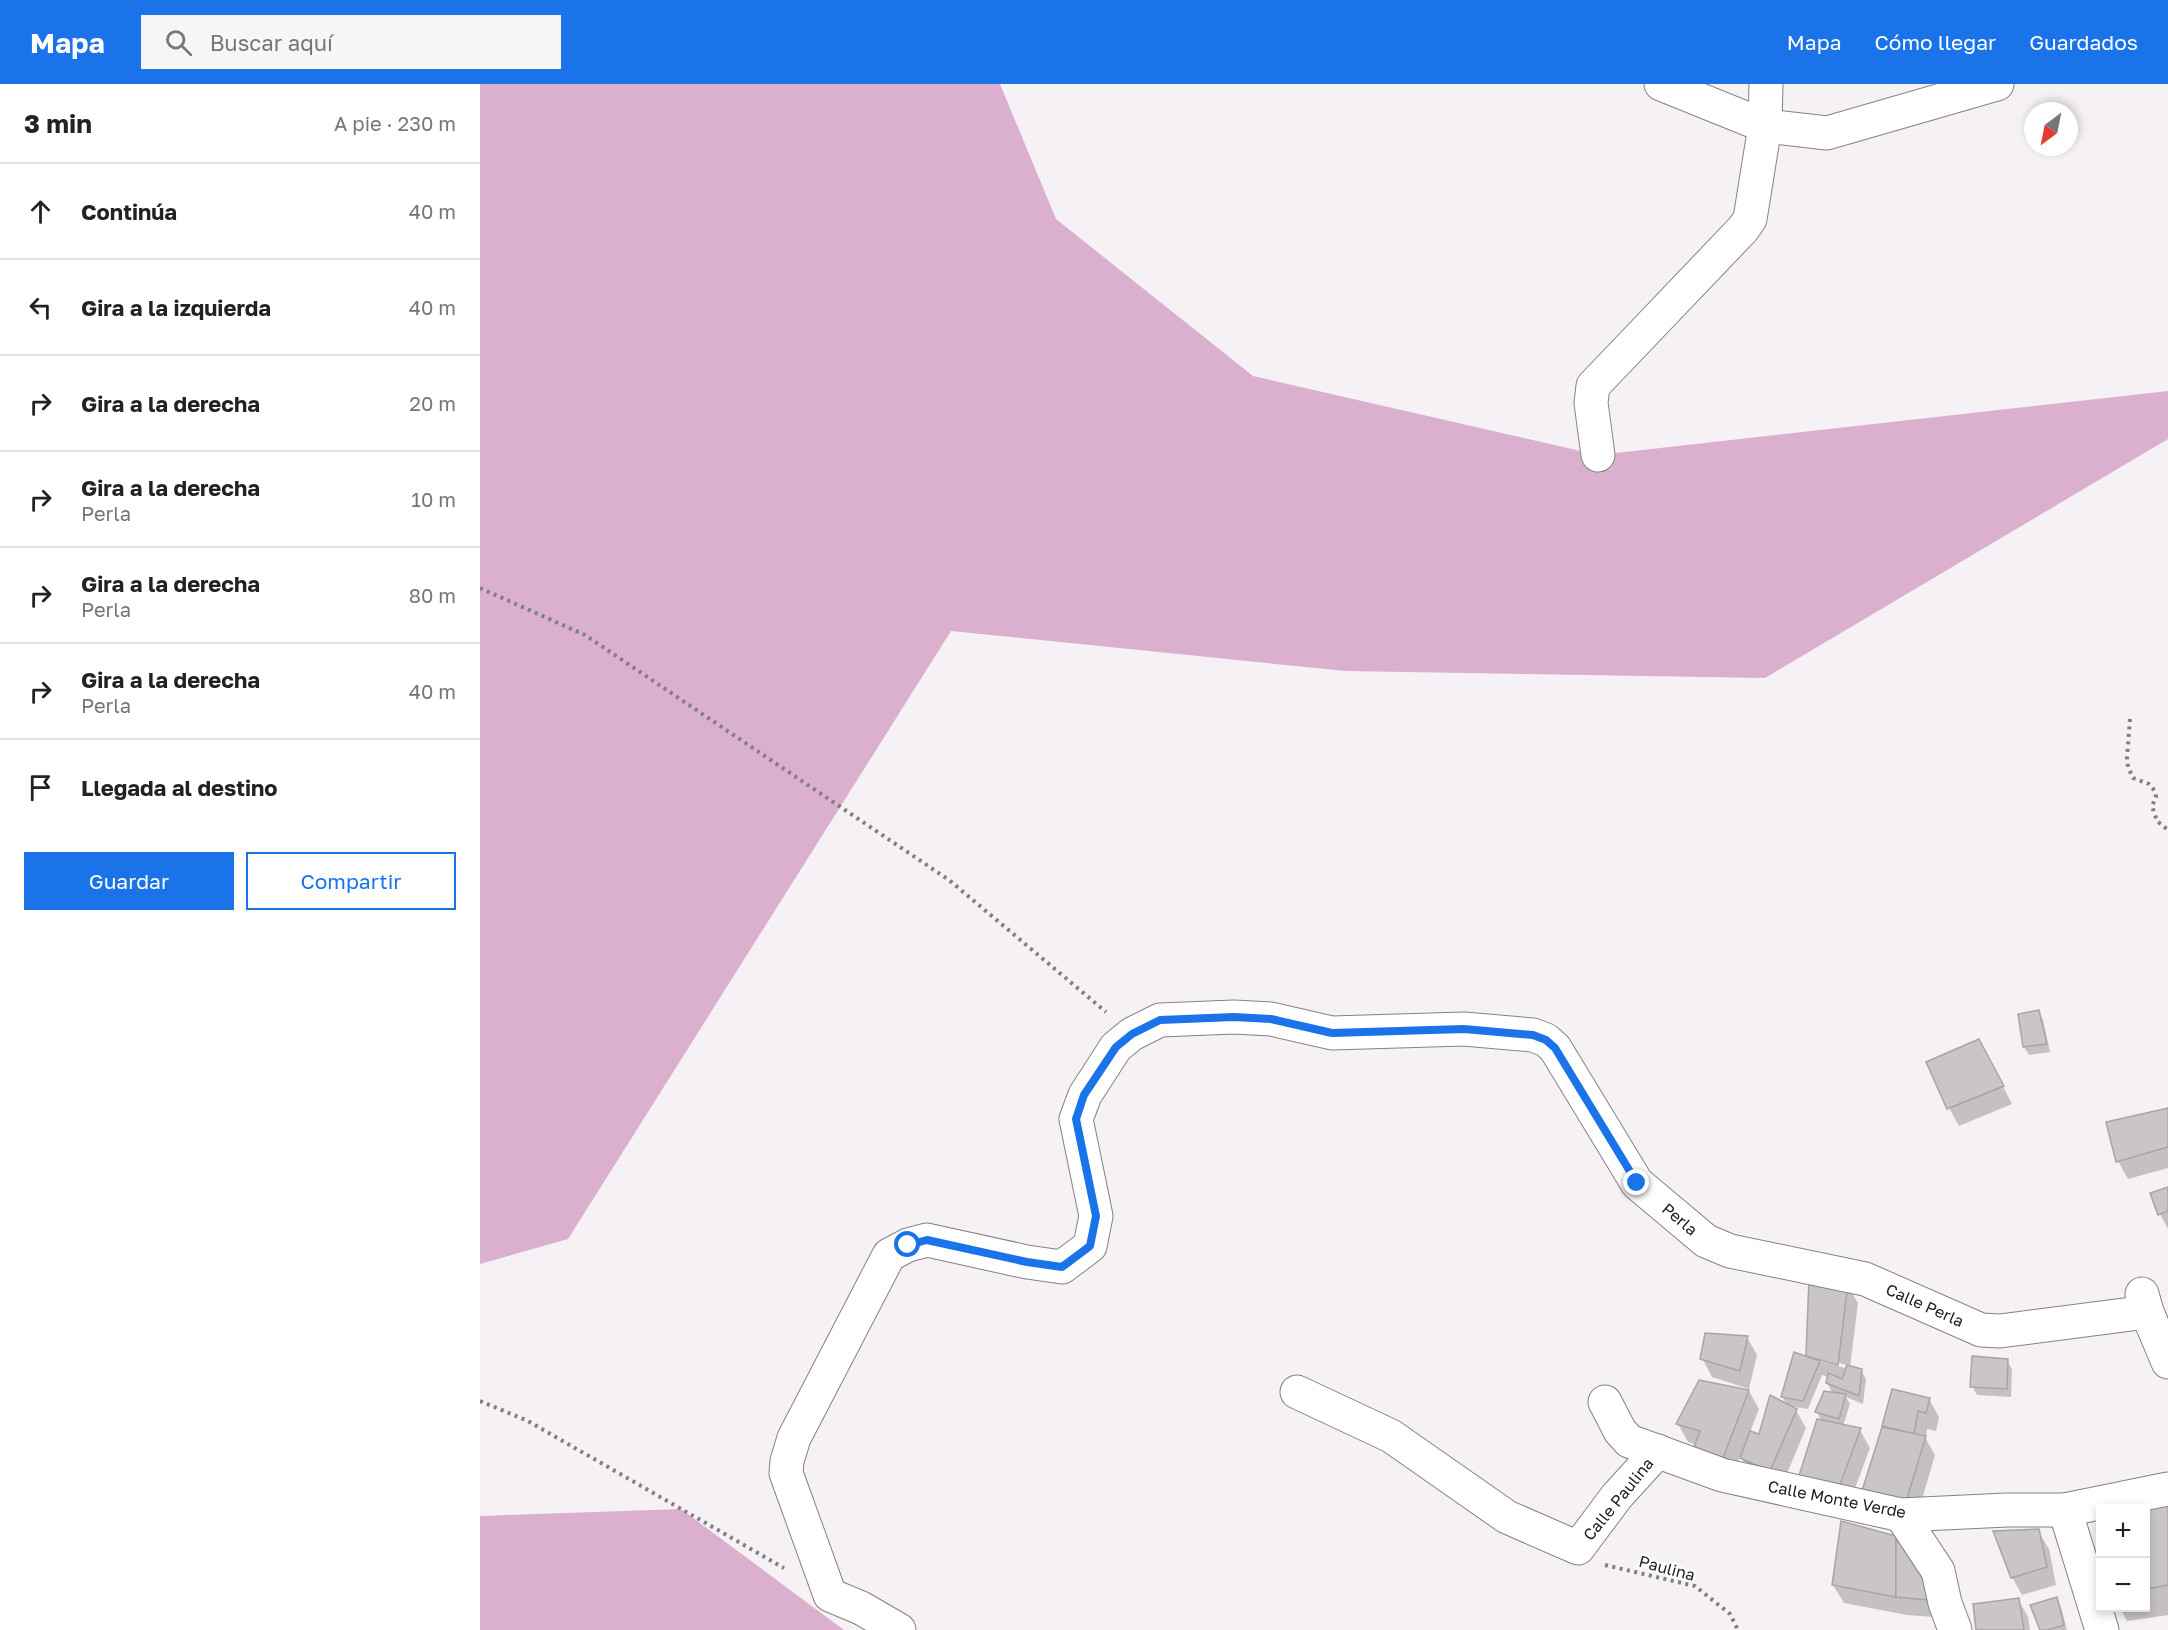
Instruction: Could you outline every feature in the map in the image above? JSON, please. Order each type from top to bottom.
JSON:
[{"type":"street","points":[[1661,84],[1765,126],[1827,133],[1997,84]]},
{"type":"street","points":[[1598,454],[1591,403],[1593,386],[1750,219],[1765,126],[1766,84]]},
{"type":"street","name":"Perla","points":[[830,1595],[786,1473],[787,1461],[794,1438],[889,1255],[908,1245],[927,1240],[1027,1262],[1062,1267],[1090,1246],[1096,1216],[1076,1119],[1084,1095],[1116,1047],[1132,1034],[1160,1020],[1234,1017],[1271,1019],[1332,1033],[1464,1029],[1533,1035],[1546,1040],[1555,1048],[1637,1183],[1706,1241]]},
{"type":"street","name":"Calle Perla","points":[[1706,1241],[1730,1251],[1865,1279],[1981,1330],[2000,1331],[2145,1303],[2168,1362]]},
{"type":"street","points":[[1298,1392],[1391,1436],[1507,1517],[1578,1548]]},
{"type":"street","name":"Calle Monte Verde","points":[[1605,1402],[1620,1431],[1629,1440],[1722,1475],[1901,1515],[2007,1509],[2065,1510],[2168,1489]]},
{"type":"street","name":"Calle Paulina","points":[[1578,1548],[1617,1496],[1658,1451]]},
{"type":"street","points":[[2065,1510],[2102,1630]]},
{"type":"street","points":[[1901,1515],[1938,1571],[1945,1603],[1955,1630]]},
{"type":"street","points":[[830,1595],[861,1608],[899,1630]]},
{"type":"path","points":[[480,588],[585,636],[949,880],[1132,1034]]},
{"type":"path","points":[[2130,719],[2128,767],[2133,778],[2149,784],[2155,791],[2156,797],[2152,806],[2157,821],[2168,830]]},
{"type":"path","points":[[480,1401],[528,1421],[830,1595]]},
{"type":"path","name":"Paulina","points":[[1578,1548],[1589,1561],[1695,1586],[1730,1614],[1738,1630]]},
{"type":"shaded area","points":[[480,84],[1000,84],[1056,219],[1253,376],[1598,455],[2168,391],[2168,439],[1765,678],[1345,671],[951,631],[568,1239],[480,1264]]},
{"type":"shaded area","points":[[681,1509],[844,1630],[480,1630],[480,1516]]},
{"type":"building","points":[[2039,1010],[2047,1044],[2023,1047],[2018,1014]]},
{"type":"building","points":[[1979,1039],[2004,1086],[1947,1109],[1926,1062]]},
{"type":"building","points":[[2168,1108],[2168,1147],[2116,1162],[2106,1122]]},
{"type":"building","points":[[2168,1187],[2168,1211],[2158,1215],[2150,1193]]},
{"type":"building","points":[[1809,1277],[1848,1283],[1838,1365],[1806,1356]]},
{"type":"building","points":[[1705,1333],[1748,1336],[1740,1371],[1700,1359]]},
{"type":"building","points":[[1794,1352],[1820,1361],[1803,1401],[1781,1397]]},
{"type":"building","points":[[1972,1356],[2008,1359],[2007,1389],[1970,1387]]},
{"type":"building","points":[[1847,1365],[1862,1369],[1859,1396],[1826,1383],[1828,1373],[1842,1379]]},
{"type":"building","points":[[1699,1380],[1749,1390],[1723,1458],[1693,1450],[1700,1431],[1676,1424]]},
{"type":"building","points":[[1892,1389],[1930,1398],[1926,1413],[1918,1411],[1914,1434],[1882,1426]]},
{"type":"building","points":[[1824,1391],[1846,1394],[1839,1419],[1815,1412]]},
{"type":"building","points":[[1770,1395],[1797,1409],[1770,1471],[1740,1458],[1750,1431],[1759,1434]]},
{"type":"building","points":[[1817,1419],[1861,1428],[1837,1493],[1796,1485]]},
{"type":"building","points":[[1882,1427],[1926,1436],[1906,1502],[1861,1494]]},
{"type":"building","points":[[2168,1505],[2168,1585],[2150,1588],[2150,1558],[2150,1508]]},
{"type":"building","points":[[1841,1521],[1896,1536],[1896,1597],[1832,1585]]},
{"type":"building","points":[[2039,1529],[2047,1567],[2011,1578],[1993,1531]]},
{"type":"building","points":[[1896,1536],[1951,1602],[1896,1597]]},
{"type":"building","points":[[2057,1597],[2064,1625],[2040,1630],[2030,1605]]},
{"type":"building","points":[[2019,1598],[2024,1630],[1976,1630],[1973,1604]]},
{"type":"route","points":[[908,1245],[927,1240],[1027,1262],[1062,1267],[1090,1246],[1096,1216],[1076,1119],[1084,1095],[1116,1047],[1132,1034],[1160,1020],[1234,1017],[1271,1019],[1332,1033],[1464,1029],[1533,1035],[1546,1040],[1555,1048],[1637,1183]]}]
